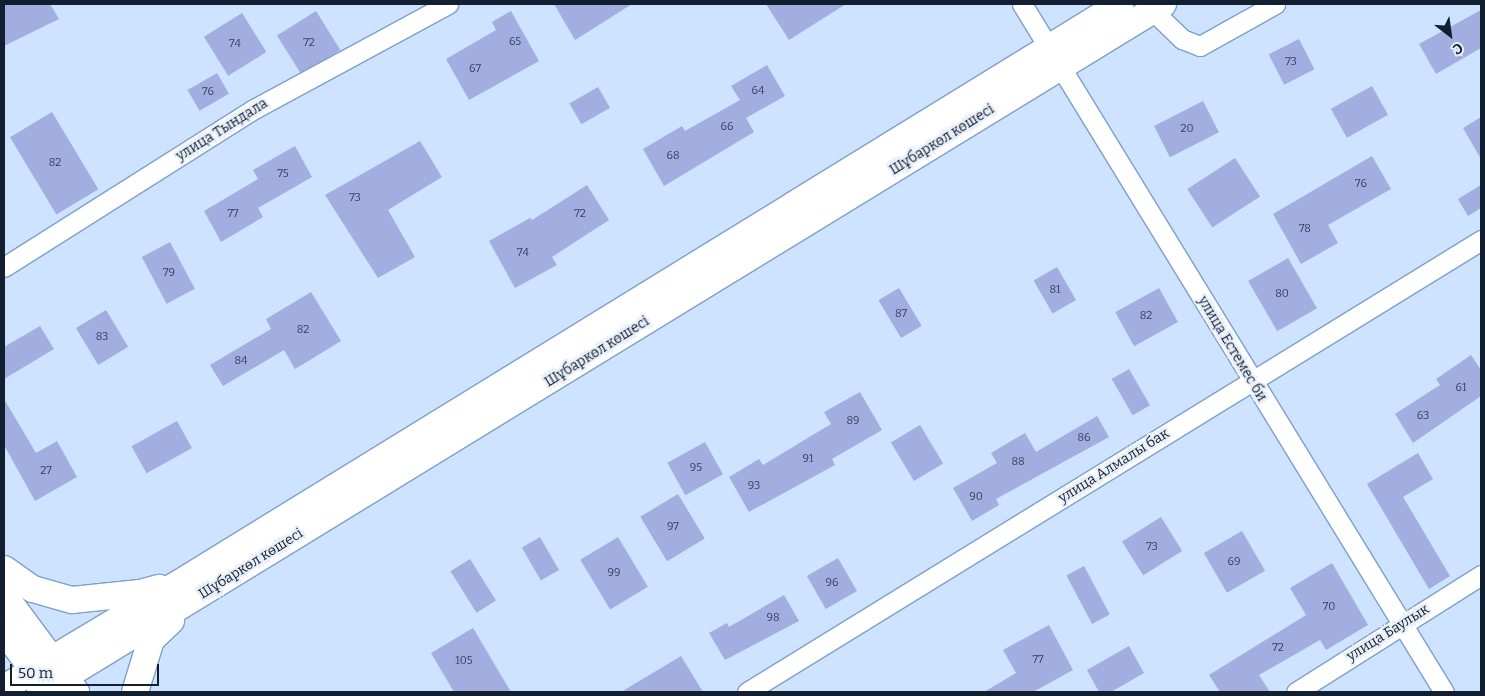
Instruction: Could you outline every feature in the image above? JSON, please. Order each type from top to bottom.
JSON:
[{"type":"street","name":"улица Тындала","points":[[4,267],[252,110],[448,4]]},
{"type":"street","name":"улица Естемес би","points":[[1022,4],[1444,692]]},
{"type":"street","name":"Шұбаркөл көшесі","points":[[1056,57],[1120,4]]},
{"type":"street","name":"Шұбаркөл көшесі","points":[[4,688],[52,682],[188,590],[1056,57],[1158,7],[1182,39],[1200,46],[1275,4]]},
{"type":"street","name":"улица Алмалы бак","points":[[747,692],[1481,240]]},
{"type":"street","points":[[4,569],[33,589],[72,600],[188,590]]},
{"type":"street","name":"улица Баулык","points":[[1296,692],[1481,575]]},
{"type":"street","points":[[135,692],[152,640],[188,590]]},
{"type":"street","points":[[4,596],[52,682]]},
{"type":"street","points":[[4,631],[52,682]]},
{"type":"building","points":[[4,4],[50,4],[59,19],[4,46]]},
{"type":"building","points":[[554,4],[632,4],[575,40]]},
{"type":"building","points":[[766,4],[846,4],[789,40]]},
{"type":"building","points":[[1481,10],[1481,48],[1436,74],[1419,44]]},
{"type":"building","points":[[316,11],[340,50],[301,74],[277,35]]},
{"type":"building","points":[[511,11],[539,61],[469,100],[446,59],[496,30],[492,22]]},
{"type":"building","points":[[242,13],[266,52],[228,76],[204,37]]},
{"type":"building","points":[[1299,39],[1314,69],[1284,85],[1269,54]]},
{"type":"building","points":[[767,65],[785,96],[746,118],[754,132],[664,186],[643,149],[682,126],[685,131],[740,100],[731,86]]},
{"type":"building","points":[[217,73],[229,94],[200,111],[188,90]]},
{"type":"building","points":[[1372,86],[1388,115],[1347,138],[1331,109]]},
{"type":"building","points":[[598,87],[610,108],[581,124],[569,104]]},
{"type":"building","points":[[1203,101],[1219,132],[1170,157],[1154,126]]},
{"type":"building","points":[[52,112],[98,189],[56,214],[10,137]]},
{"type":"building","points":[[1481,117],[1481,159],[1463,128]]},
{"type":"building","points":[[420,141],[442,177],[388,210],[415,257],[378,278],[325,195]]},
{"type":"building","points":[[295,146],[312,177],[258,208],[263,217],[221,242],[204,211],[258,179],[253,170]]},
{"type":"building","points":[[1372,156],[1391,189],[1328,225],[1338,243],[1301,264],[1273,214]]},
{"type":"building","points":[[1235,158],[1260,197],[1212,228],[1187,189]]},
{"type":"building","points":[[587,185],[609,220],[552,257],[557,265],[515,288],[489,241],[530,218],[532,220]]},
{"type":"building","points":[[1481,185],[1481,208],[1468,216],[1458,199]]},
{"type":"building","points":[[170,242],[195,289],[167,304],[142,257]]},
{"type":"building","points":[[1288,258],[1317,308],[1277,331],[1248,281]]},
{"type":"building","points":[[1057,267],[1076,300],[1053,313],[1034,280]]},
{"type":"building","points":[[899,288],[922,326],[901,338],[878,300]]},
{"type":"building","points":[[1159,288],[1178,322],[1134,346],[1115,312]]},
{"type":"building","points":[[311,292],[341,341],[295,369],[284,350],[223,386],[210,365],[271,329],[266,319]]},
{"type":"building","points":[[106,310],[128,347],[98,365],[76,328]]},
{"type":"building","points":[[40,326],[54,349],[4,379],[4,347]]},
{"type":"building","points":[[1471,355],[1481,370],[1481,396],[1413,443],[1395,414],[1440,385],[1436,379]]},
{"type":"building","points":[[1129,369],[1150,405],[1133,415],[1112,379]]},
{"type":"building","points":[[860,392],[882,430],[832,459],[835,465],[749,512],[729,477],[759,459],[763,465],[831,424],[824,412]]},
{"type":"building","points":[[4,399],[36,453],[57,441],[77,477],[35,501],[4,445]]},
{"type":"building","points":[[1097,416],[1109,437],[996,499],[999,505],[972,521],[953,488],[997,463],[991,453],[1025,433],[1036,452]]},
{"type":"building","points":[[177,421],[192,448],[147,473],[132,446]]},
{"type":"building","points":[[920,425],[943,464],[914,481],[891,443]]},
{"type":"building","points":[[705,442],[723,474],[685,495],[667,463]]},
{"type":"building","points":[[1418,453],[1433,479],[1403,497],[1450,576],[1429,589],[1367,484]]},
{"type":"building","points":[[678,494],[705,539],[667,561],[640,517]]},
{"type":"building","points":[[1161,517],[1182,551],[1143,575],[1122,541]]},
{"type":"building","points":[[1242,531],[1265,571],[1227,593],[1204,553]]},
{"type":"building","points":[[540,537],[559,570],[541,580],[522,548]]},
{"type":"building","points":[[618,537],[648,587],[610,609],[580,560]]},
{"type":"building","points":[[838,558],[857,591],[826,609],[807,576]]},
{"type":"building","points":[[470,559],[496,601],[476,613],[450,571]]},
{"type":"building","points":[[1332,563],[1368,625],[1326,650],[1320,640],[1259,675],[1270,692],[1220,692],[1209,675],[1306,615],[1290,588]]},
{"type":"building","points":[[1084,566],[1110,615],[1092,624],[1066,575]]},
{"type":"building","points":[[784,595],[799,621],[725,660],[709,633],[727,623],[729,627]]},
{"type":"building","points":[[1049,625],[1073,670],[1033,692],[984,692],[1016,673],[1003,650]]},
{"type":"building","points":[[473,628],[511,692],[454,692],[431,653]]},
{"type":"building","points":[[1129,646],[1144,673],[1111,692],[1099,692],[1087,670]]},
{"type":"building","points":[[681,656],[703,692],[621,692]]}]
